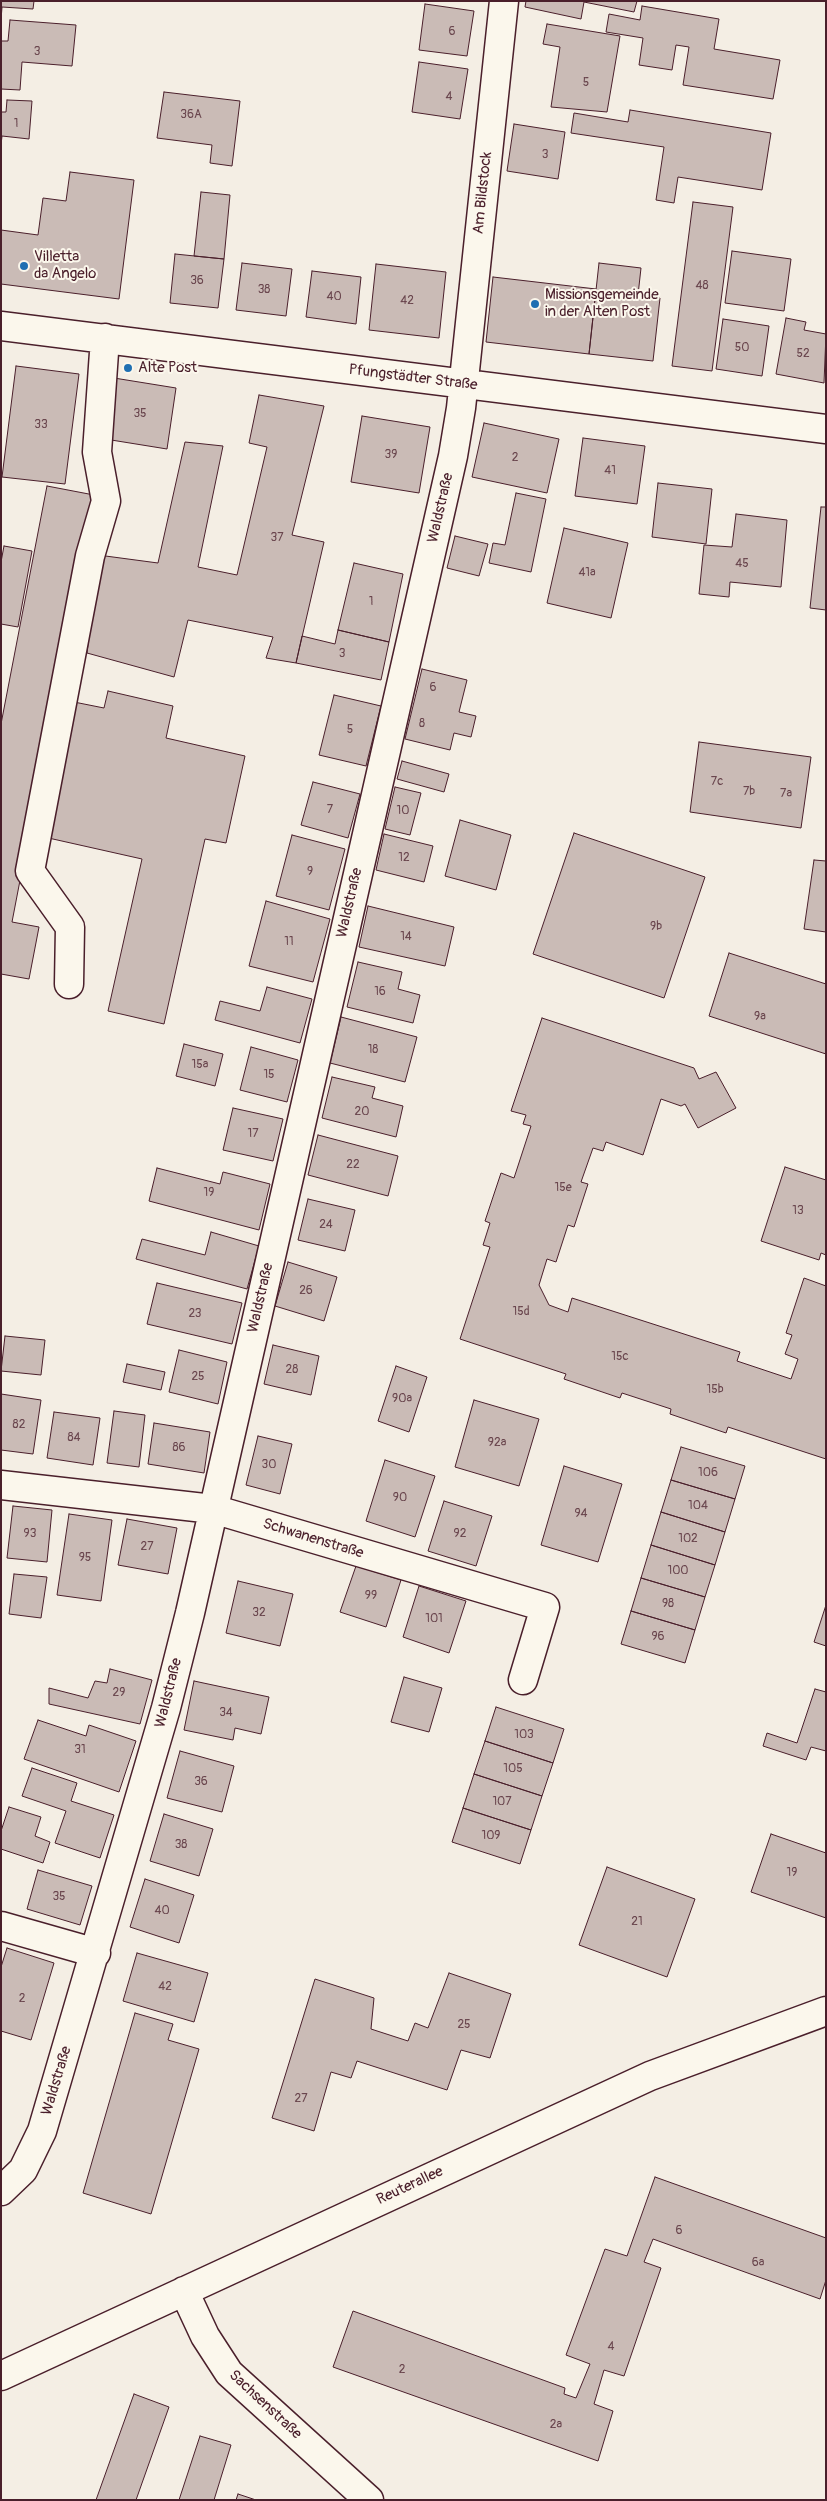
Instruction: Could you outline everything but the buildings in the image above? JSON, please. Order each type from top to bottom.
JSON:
[{"type":"street","name":"Am Bildstock","points":[[463,385],[504,1]]},
{"type":"street","name":"Pfungstädter Straße","points":[[1,326],[826,429]]},
{"type":"street","points":[[69,984],[70,927],[30,871],[90,556],[106,501],[97,452],[105,338]]},
{"type":"street","name":"Waldstraße","points":[[1,2192],[23,2170],[36,2146],[96,1953],[166,1708],[453,456],[463,385]]},
{"type":"street","name":"Schwanenstraße","points":[[1,1485],[213,1509],[545,1607],[522,1680]]},
{"type":"street","points":[[1,1926],[96,1953]]},
{"type":"street","name":"Reuterallee","points":[[1,2376],[650,2076],[826,2011]]},
{"type":"street","name":"Sachsenstraße","points":[[184,2291],[205,2336],[229,2373],[369,2500]]},
{"type":"place","name":"Villetta da Angelo","points":[[24,266]]},
{"type":"place","name":"Missionsgemeinde in der Alten Post","points":[[535,304]]},
{"type":"place","name":"Alte Post","points":[[128,368]]}]
